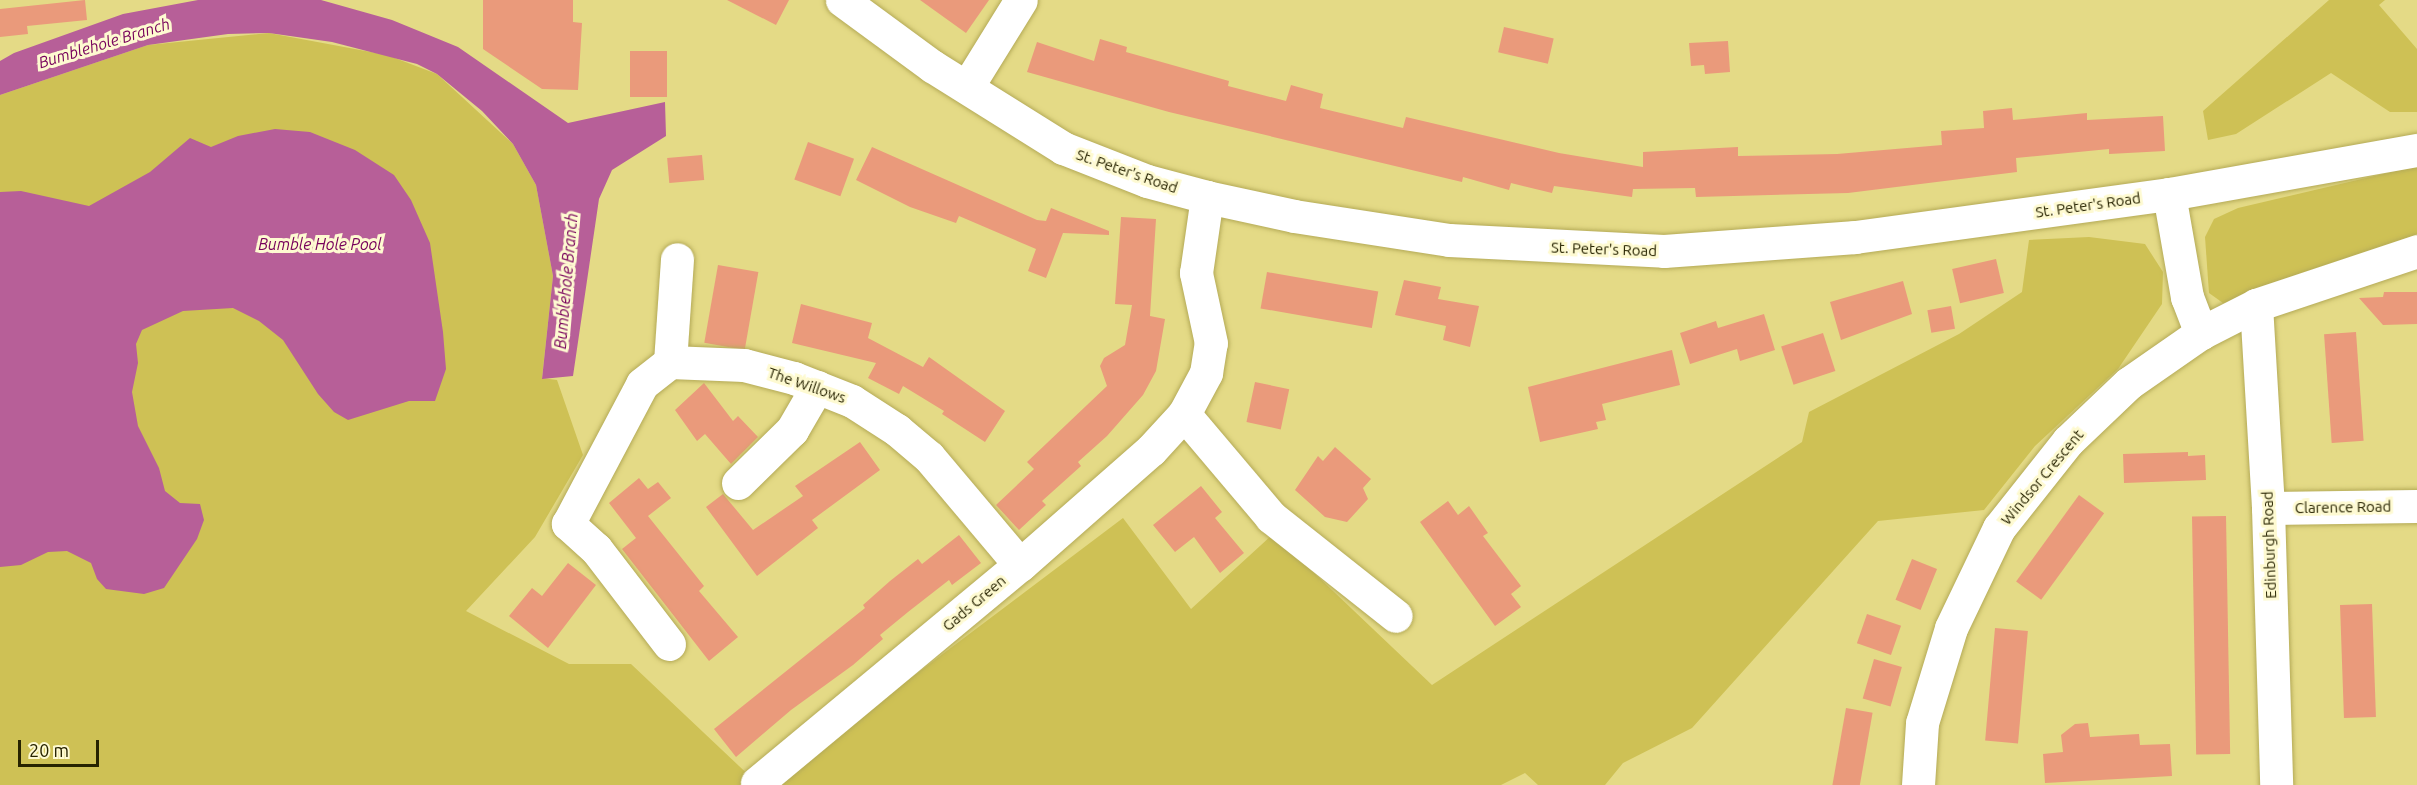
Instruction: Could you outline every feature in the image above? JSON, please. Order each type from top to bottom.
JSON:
[{"type":"street","points":[[967,87],[1021,0]]},
{"type":"street","name":"St. Peter's Road","points":[[857,4],[932,66],[1063,148],[1147,181],[1207,197],[1294,216],[1449,240],[1664,251],[1855,237],[2169,195],[2417,150]]},
{"type":"street","points":[[2169,195],[2187,297],[2201,333]]},
{"type":"street","name":"Gads Green","points":[[757,783],[1020,565],[1151,450],[1184,414],[1206,374],[1211,343],[1196,273],[1207,197]]},
{"type":"street","name":"Windsor Crescent","points":[[1918,785],[1922,723],[1951,628],[1999,528],[2068,441],[2130,383],[2201,333],[2256,305],[2417,251]]},
{"type":"street","points":[[669,644],[596,549],[568,524],[642,384],[670,362],[677,259]]},
{"type":"street","name":"Edinburgh Road","points":[[2256,305],[2268,508],[2276,785]]},
{"type":"street","name":"The Willows","points":[[670,362],[744,365],[817,387],[852,401],[897,430],[929,457],[1020,565]]},
{"type":"street","points":[[738,483],[792,430],[817,387]]},
{"type":"street","points":[[1184,414],[1271,517],[1396,616]]},
{"type":"street","name":"Clarence Road","points":[[2268,508],[2417,506]]},
{"type":"shaded area","points":[[2329,0],[2385,0],[2379,5],[2417,49],[2417,112],[2390,112],[2331,73],[2236,134],[2208,140],[2203,111]]},
{"type":"shaded area","points":[[269,33],[387,55],[437,74],[513,144],[536,185],[553,276],[542,378],[557,380],[583,455],[535,537],[466,611],[569,664],[631,664],[757,783],[769,785],[0,785],[0,95],[148,45]]},
{"type":"shaded area","points":[[2417,166],[2417,240],[2245,300],[2223,303],[2209,293],[2205,237],[2214,219],[2238,208]]},
{"type":"shaded area","points":[[2089,237],[2145,244],[2163,272],[2162,304],[2118,369],[2035,446],[1984,510],[1878,521],[1692,728],[1623,763],[1605,785],[1538,785],[1525,773],[1501,785],[769,785],[1123,518],[1191,609],[1273,534],[1432,685],[1802,442],[1809,412],[1959,334],[2022,292],[2029,240]]},
{"type":"water","name":"Bumblehole Branch","points":[[198,0],[321,0],[392,20],[458,47],[568,123],[665,102],[666,136],[612,170],[599,199],[573,376],[542,379],[553,276],[536,185],[513,144],[482,111],[437,74],[417,64],[332,42],[269,33],[228,34],[148,45],[0,95],[0,61],[14,53],[123,14]]},
{"type":"water","name":"Bumble Hole Pool","points":[[275,129],[310,132],[355,150],[394,175],[411,200],[430,243],[443,332],[446,369],[435,401],[409,401],[348,420],[334,412],[318,394],[283,340],[259,321],[233,308],[183,311],[142,330],[136,344],[138,363],[132,392],[138,426],[159,468],[165,491],[180,503],[200,504],[204,520],[197,539],[164,588],[144,594],[106,589],[97,579],[91,563],[67,551],[48,552],[21,565],[0,567],[0,192],[21,191],[89,206],[150,172],[190,138],[211,147],[238,136]]},
{"type":"building","points":[[85,0],[87,20],[27,26],[28,34],[0,37],[0,9]]},
{"type":"building","points":[[483,0],[573,0],[573,22],[582,23],[578,90],[542,89],[483,49]]},
{"type":"building","points":[[727,0],[789,0],[776,25]]},
{"type":"building","points":[[920,0],[989,0],[966,33]]},
{"type":"building","points":[[1504,27],[1554,38],[1548,64],[1498,52]]},
{"type":"building","points":[[1100,39],[1127,47],[1126,52],[1229,81],[1228,86],[1286,101],[1291,85],[1323,94],[1320,108],[1403,128],[1406,117],[1559,153],[1643,167],[1643,152],[1738,147],[1738,156],[1837,154],[1942,145],[1941,131],[1984,128],[1983,111],[2012,108],[2013,120],[2087,113],[2087,120],[2163,116],[2165,151],[2109,154],[2109,149],[2016,158],[2017,172],[1848,193],[1696,197],[1695,188],[1633,189],[1632,197],[1554,186],[1552,193],[1511,183],[1509,190],[1463,177],[1462,182],[1169,112],[1027,72],[1037,42],[1094,61]]},
{"type":"building","points":[[1728,41],[1730,72],[1705,74],[1704,65],[1691,66],[1689,43]]},
{"type":"building","points":[[630,51],[667,51],[667,97],[630,97]]},
{"type":"building","points":[[808,142],[854,159],[840,196],[794,180]]},
{"type":"building","points":[[872,147],[1037,220],[1046,221],[1051,208],[1109,231],[1109,235],[1063,233],[1046,278],[1028,271],[1036,249],[959,216],[956,223],[910,207],[856,180]]},
{"type":"building","points":[[702,155],[704,180],[669,183],[667,158]]},
{"type":"building","points":[[1121,217],[1156,219],[1150,316],[1165,319],[1156,371],[1143,395],[1107,436],[1078,462],[1081,466],[1042,501],[1046,505],[1019,530],[996,505],[1034,469],[1027,462],[1107,386],[1100,366],[1104,358],[1125,345],[1132,305],[1115,304]]},
{"type":"building","points":[[1996,259],[2004,293],[1960,303],[1952,269]]},
{"type":"building","points":[[718,265],[758,272],[745,350],[704,343]]},
{"type":"building","points":[[1267,272],[1378,292],[1372,328],[1261,308]]},
{"type":"building","points":[[1404,280],[1441,287],[1438,299],[1479,306],[1470,347],[1443,340],[1446,326],[1395,315]]},
{"type":"building","points":[[1903,281],[1912,314],[1841,340],[1830,302]]},
{"type":"building","points":[[2384,292],[2417,292],[2417,324],[2383,325],[2359,298],[2383,297]]},
{"type":"building","points":[[801,304],[872,323],[868,338],[923,367],[929,357],[1005,411],[985,442],[942,414],[944,411],[903,386],[899,394],[868,378],[876,363],[792,343]]},
{"type":"building","points":[[1951,306],[1955,329],[1931,333],[1927,310]]},
{"type":"building","points":[[1764,314],[1775,350],[1740,361],[1737,349],[1690,364],[1680,333],[1716,321],[1718,328]]},
{"type":"building","points":[[2356,332],[2364,441],[2332,443],[2324,334]]},
{"type":"building","points":[[1823,333],[1835,371],[1794,385],[1781,347]]},
{"type":"building","points":[[1672,350],[1680,385],[1602,404],[1606,420],[1596,422],[1598,429],[1540,442],[1528,387]]},
{"type":"building","points":[[1255,382],[1289,389],[1281,429],[1246,422]]},
{"type":"building","points":[[704,383],[733,421],[738,416],[758,437],[731,464],[705,434],[697,441],[675,410]]},
{"type":"building","points":[[860,442],[880,470],[812,520],[818,528],[757,576],[706,507],[723,494],[753,530],[803,496],[795,486]]},
{"type":"building","points":[[1335,447],[1371,479],[1363,488],[1368,499],[1347,522],[1325,517],[1295,490],[1318,456],[1323,461]]},
{"type":"building","points":[[2188,452],[2188,456],[2205,455],[2206,480],[2124,483],[2123,454]]},
{"type":"building","points":[[639,478],[648,489],[658,482],[671,498],[648,516],[704,586],[699,591],[738,637],[709,661],[622,549],[636,538],[609,503]]},
{"type":"building","points":[[1201,486],[1222,512],[1215,518],[1244,553],[1220,573],[1194,537],[1175,552],[1153,525]]},
{"type":"building","points":[[2079,495],[2104,513],[2041,600],[2016,582]]},
{"type":"building","points":[[1448,501],[1458,515],[1469,506],[1488,533],[1483,536],[1521,586],[1511,594],[1521,607],[1495,626],[1420,522]]},
{"type":"building","points":[[2226,516],[2230,754],[2196,755],[2192,517]]},
{"type":"building","points":[[959,535],[981,563],[952,585],[949,580],[908,612],[880,635],[883,639],[853,665],[791,710],[736,757],[714,729],[865,608],[863,605],[890,581],[918,559],[922,564]]},
{"type":"building","points":[[1912,559],[1937,569],[1921,610],[1896,600]]},
{"type":"building","points":[[568,563],[596,585],[548,648],[509,616],[532,588],[542,596]]},
{"type":"building","points":[[2372,604],[2376,717],[2344,718],[2340,605]]},
{"type":"building","points":[[1867,614],[1901,626],[1891,655],[1857,643]]},
{"type":"building","points":[[1995,628],[2028,631],[2018,743],[1985,741]]},
{"type":"building","points":[[1874,659],[1902,667],[1891,706],[1863,698]]},
{"type":"building","points":[[1846,708],[1873,713],[1860,785],[1832,785]]},
{"type":"building","points":[[2088,723],[2090,737],[2139,734],[2140,745],[2170,744],[2172,776],[2045,783],[2043,754],[2063,752],[2061,735],[2075,724]]}]
